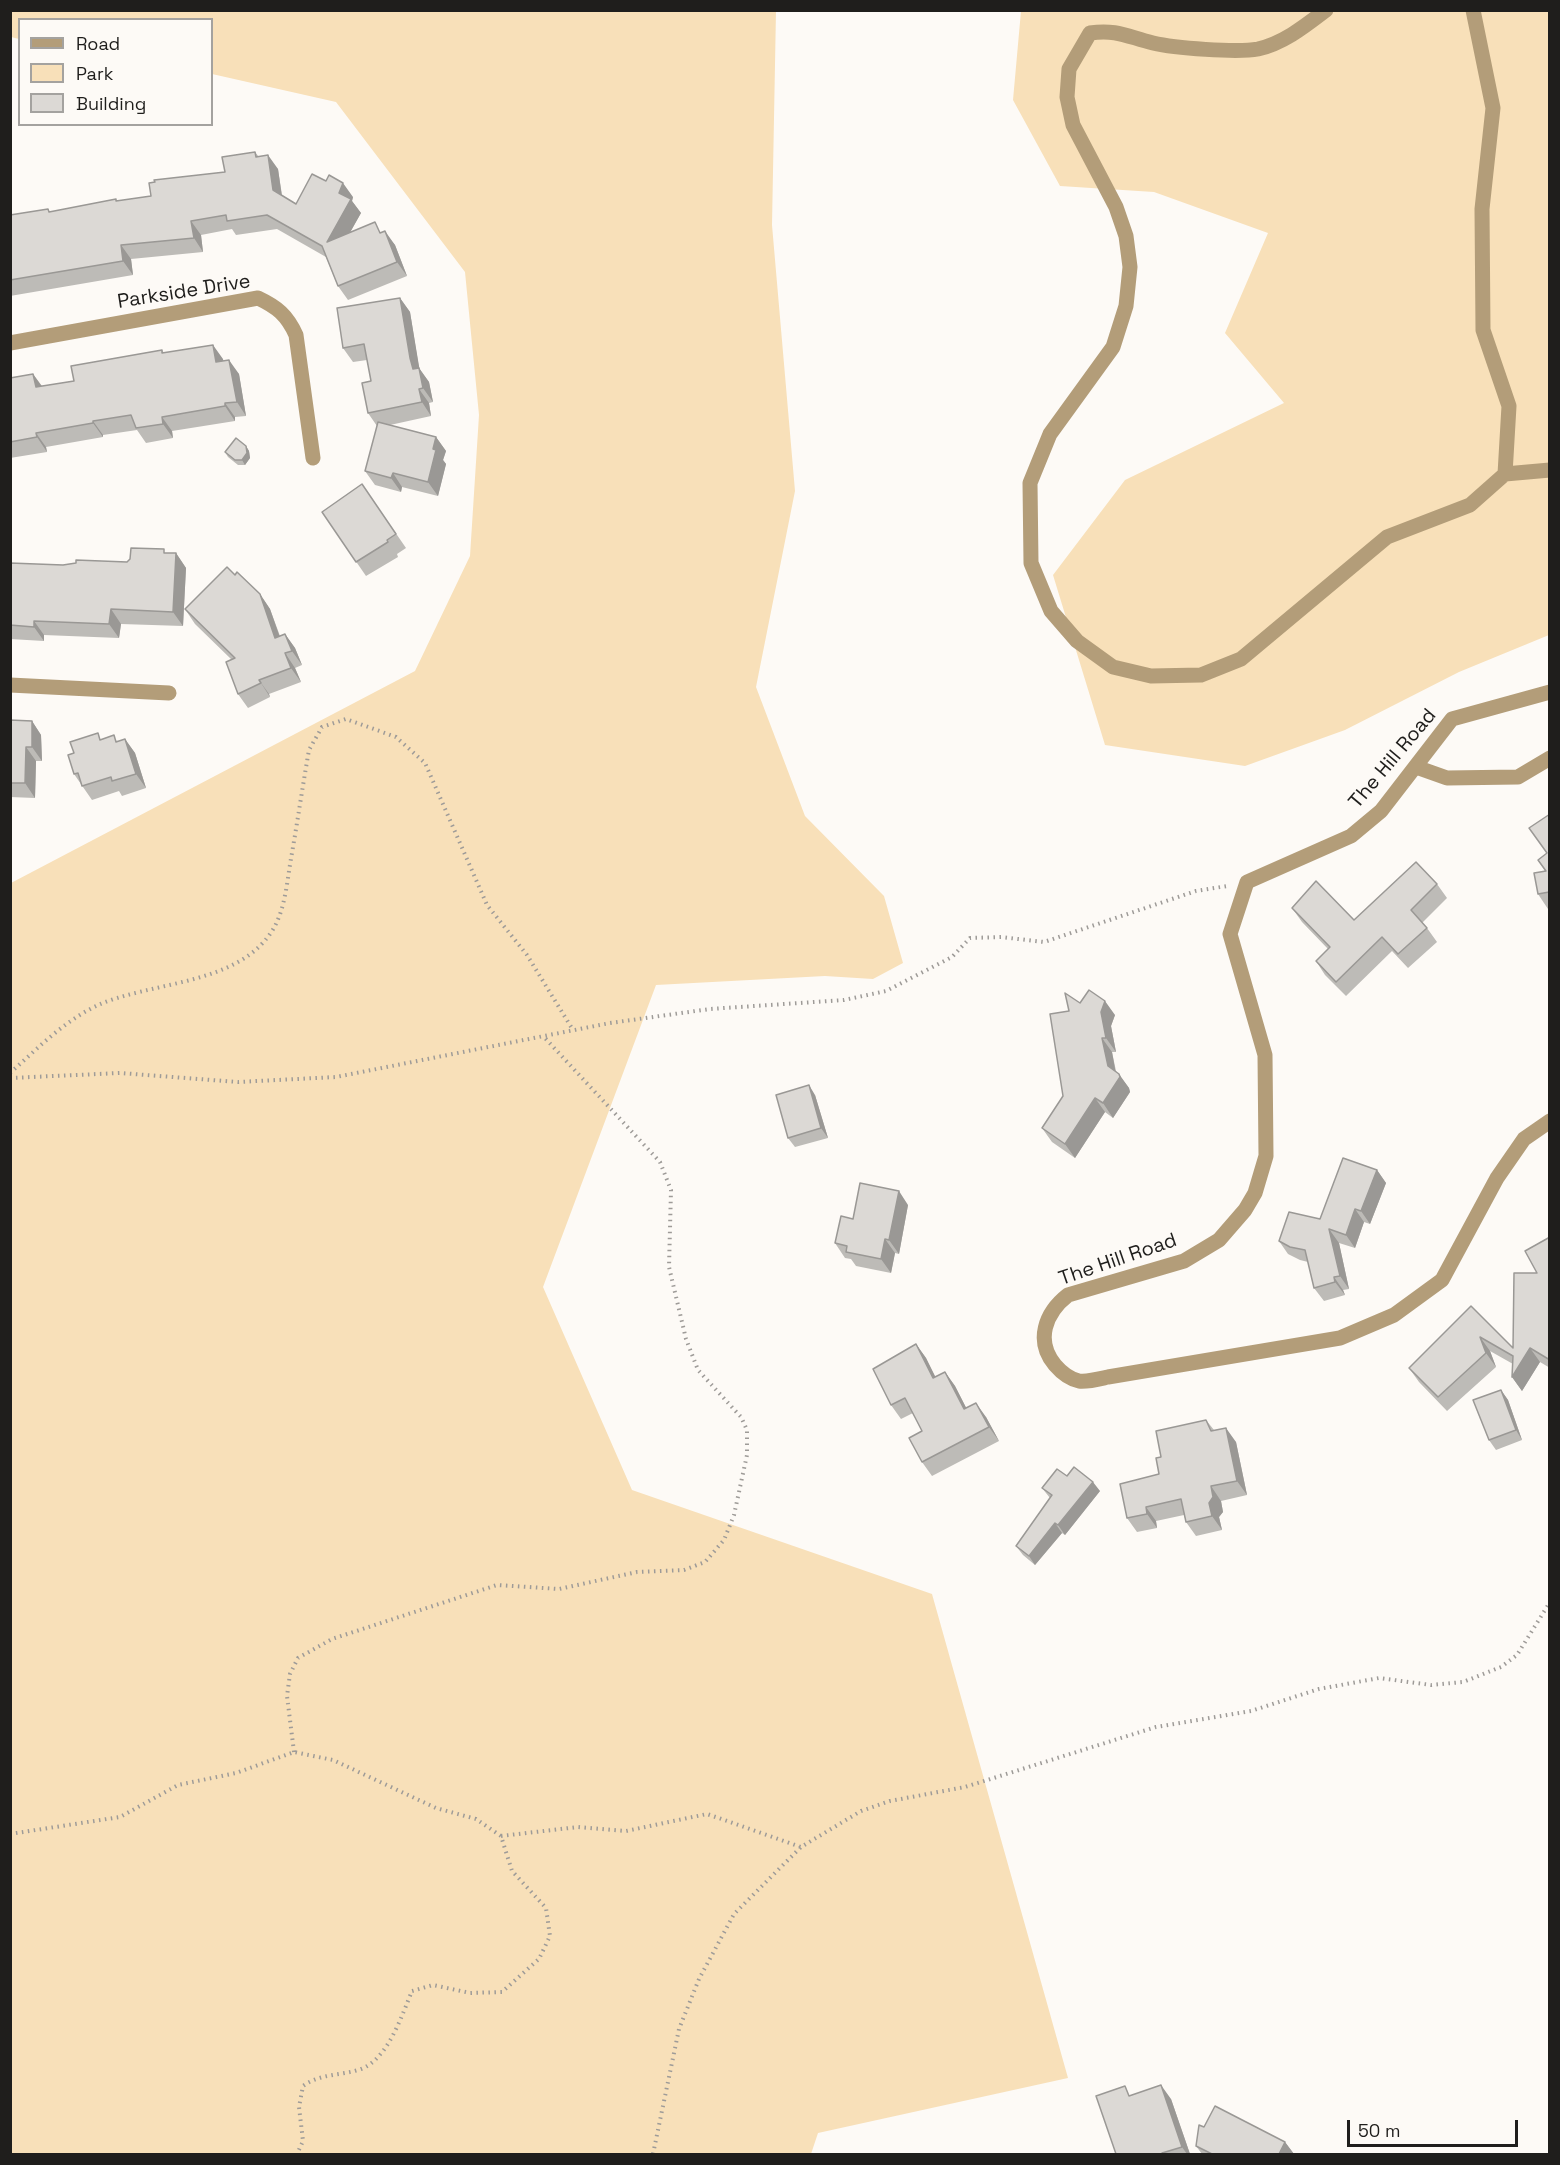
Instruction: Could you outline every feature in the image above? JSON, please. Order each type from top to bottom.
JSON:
[{"type":"street","points":[[1326,10],[1297,33],[1258,49],[1154,43],[1109,30],[1090,33],[1069,69],[1067,97],[1073,125],[1116,207],[1126,236],[1129,276],[1126,306],[1113,347],[1050,434],[1030,483],[1031,563],[1051,611],[1077,641],[1113,667],[1151,676],[1202,675],[1241,659],[1387,537],[1470,504],[1505,474],[1550,470]]},
{"type":"street","points":[[1473,10],[1492,108],[1482,209],[1483,330],[1509,406],[1505,474]]},
{"type":"street","name":"Parkside Drive","points":[[10,344],[258,298],[278,307],[289,320],[296,335],[313,458]]},
{"type":"street","points":[[10,685],[170,693]]},
{"type":"street","name":"The Hill Road","points":[[1550,692],[1452,719],[1381,811],[1351,836],[1247,882],[1230,934],[1265,1055],[1266,1156],[1255,1193],[1233,1226],[1202,1252],[1184,1261],[1074,1293],[1059,1303],[1046,1323],[1044,1336],[1050,1359],[1058,1369],[1079,1381],[1340,1338],[1394,1315],[1442,1281],[1497,1178],[1524,1139],[1550,1121]]},
{"type":"street","points":[[1416,767],[1447,778],[1518,777],[1550,758]]},
{"type":"path","points":[[10,1073],[54,1032],[94,1007],[129,993],[224,971],[254,951],[272,931],[283,904],[309,750],[322,728],[346,718],[396,737],[425,763],[487,905],[526,955],[573,1030]]},
{"type":"path","points":[[10,1078],[120,1073],[237,1082],[336,1077],[573,1030],[710,1009],[844,1000],[886,991],[952,957],[970,938],[1001,937],[1044,942],[1196,891],[1247,882]]},
{"type":"path","points":[[294,1752],[287,1696],[290,1674],[298,1658],[332,1639],[496,1585],[559,1589],[637,1572],[684,1570],[705,1562],[724,1540],[734,1515],[747,1455],[747,1430],[741,1417],[698,1370],[686,1339],[669,1267],[671,1190],[660,1162],[543,1036]]},
{"type":"path","points":[[653,2154],[680,2030],[699,1979],[734,1914],[801,1847],[861,1811],[890,1801],[965,1787],[1156,1727],[1251,1711],[1319,1689],[1379,1678],[1431,1685],[1463,1682],[1501,1667],[1517,1655],[1550,1602]]},
{"type":"path","points":[[10,1834],[120,1817],[178,1785],[236,1773],[294,1752],[333,1760],[436,1808],[477,1819],[501,1836],[512,1871],[546,1908],[550,1936],[539,1959],[502,1992],[470,1993],[433,1985],[412,1991],[387,2047],[363,2068],[314,2078],[303,2086],[299,2107],[303,2142],[297,2154]]},
{"type":"path","points":[[501,1836],[578,1827],[626,1831],[707,1814],[801,1847]]},
{"type":"green space","points":[[11,10],[776,11],[772,225],[795,491],[756,687],[805,816],[884,896],[903,963],[873,979],[825,976],[656,985],[543,1287],[632,1490],[932,1594],[1068,2078],[818,2133],[811,2154],[11,2154],[11,883],[415,671],[470,556],[479,415],[465,272],[336,102],[213,74],[213,18],[18,18],[18,39],[11,37]]},
{"type":"green space","points":[[1021,11],[1549,11],[1549,635],[1459,672],[1345,730],[1245,766],[1105,745],[1053,575],[1125,480],[1284,403],[1225,333],[1268,233],[1154,192],[1060,186],[1013,100]]},
{"type":"building","points":[[255,152],[256,157],[268,155],[273,190],[296,204],[312,174],[326,181],[329,175],[343,183],[339,193],[351,199],[327,242],[375,222],[380,233],[385,231],[397,262],[338,286],[322,246],[267,215],[227,221],[226,215],[191,221],[194,238],[121,245],[123,261],[10,280],[10,215],[48,209],[49,212],[116,199],[116,201],[151,196],[149,183],[155,182],[154,180],[225,172],[222,157]]},
{"type":"building","points":[[400,298],[410,358],[413,369],[419,368],[423,388],[419,389],[422,402],[368,413],[362,383],[371,381],[364,344],[343,348],[337,308]]},
{"type":"building","points":[[213,345],[216,362],[229,360],[237,402],[162,417],[163,424],[136,428],[131,415],[36,433],[37,437],[10,442],[10,378],[33,374],[36,387],[74,381],[71,366],[162,350],[162,353]]},
{"type":"building","points":[[378,422],[436,437],[433,449],[436,450],[428,482],[393,473],[391,478],[365,471]]},
{"type":"building","points":[[236,438],[246,446],[247,453],[242,460],[235,460],[225,452]]},
{"type":"building","points":[[362,484],[396,534],[387,540],[388,542],[356,562],[322,512]]},
{"type":"building","points":[[131,548],[164,549],[164,553],[176,553],[173,612],[111,609],[109,624],[34,621],[34,627],[10,625],[10,563],[63,565],[76,563],[76,560],[127,562],[130,559]]},
{"type":"building","points":[[227,567],[235,575],[237,572],[260,594],[275,638],[285,634],[292,651],[285,653],[291,668],[259,680],[261,683],[238,694],[226,662],[235,658],[185,609]]},
{"type":"building","points":[[10,720],[32,721],[32,747],[26,747],[25,783],[10,783]]},
{"type":"building","points":[[98,733],[100,740],[114,735],[116,742],[125,739],[136,774],[112,781],[111,777],[82,786],[78,773],[74,774],[68,755],[74,753],[70,742]]},
{"type":"building","points":[[1550,814],[1550,894],[1549,892],[1538,894],[1534,873],[1546,871],[1538,860],[1547,853],[1529,828]]},
{"type":"building","points":[[1416,862],[1437,884],[1411,910],[1427,928],[1398,954],[1382,937],[1336,982],[1316,961],[1330,947],[1292,908],[1316,881],[1354,920]]},
{"type":"building","points":[[1089,990],[1105,1001],[1101,1012],[1106,1038],[1102,1038],[1108,1066],[1120,1077],[1103,1103],[1095,1098],[1065,1144],[1042,1128],[1063,1096],[1050,1014],[1069,1011],[1065,993],[1080,1003]]},
{"type":"building","points":[[809,1085],[821,1128],[788,1138],[776,1095]]},
{"type":"building","points":[[1343,1158],[1377,1170],[1361,1211],[1355,1209],[1346,1235],[1329,1229],[1340,1276],[1334,1277],[1335,1282],[1314,1288],[1305,1250],[1290,1247],[1279,1241],[1289,1212],[1320,1219]]},
{"type":"building","points":[[860,1183],[899,1191],[889,1240],[885,1239],[881,1259],[846,1252],[847,1246],[835,1243],[841,1216],[853,1219]]},
{"type":"building","points":[[1550,1237],[1550,1360],[1530,1348],[1512,1377],[1513,1356],[1480,1337],[1486,1353],[1438,1397],[1409,1368],[1471,1306],[1513,1348],[1514,1273],[1537,1273],[1525,1251]]},
{"type":"building","points":[[916,1344],[933,1378],[945,1372],[964,1409],[976,1403],[989,1427],[922,1462],[909,1438],[922,1431],[905,1398],[891,1405],[873,1369]]},
{"type":"building","points":[[1501,1390],[1516,1430],[1489,1440],[1473,1400]]},
{"type":"building","points":[[1206,1420],[1211,1431],[1226,1428],[1237,1481],[1211,1486],[1213,1497],[1209,1503],[1212,1516],[1186,1522],[1181,1499],[1146,1507],[1147,1514],[1127,1518],[1120,1484],[1159,1474],[1156,1458],[1161,1457],[1156,1431]]},
{"type":"building","points":[[1074,1467],[1093,1482],[1058,1525],[1055,1523],[1029,1556],[1016,1546],[1052,1495],[1042,1488],[1057,1469],[1067,1476]]},
{"type":"building","points":[[1161,2085],[1182,2147],[1162,2154],[1116,2154],[1096,2096],[1125,2086],[1129,2096]]},
{"type":"building","points":[[1215,2106],[1285,2142],[1279,2154],[1212,2154],[1196,2146],[1199,2125],[1204,2127]]}]
